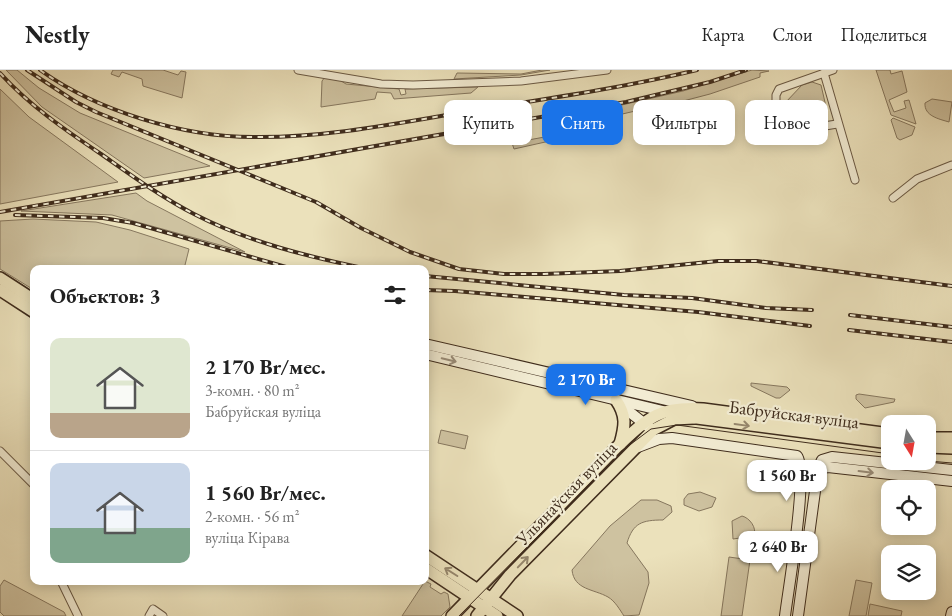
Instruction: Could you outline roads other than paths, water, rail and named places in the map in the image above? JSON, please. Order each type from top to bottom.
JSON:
[{"type":"main road","points":[[0,278],[30,297]]},
{"type":"main road","points":[[0,290],[30,309]]},
{"type":"main road","points":[[616,400],[625,420],[620,444]]},
{"type":"main road","name":"Бабруйская вуліца","points":[[662,411],[681,408],[703,409],[881,433]]},
{"type":"main road","points":[[662,411],[694,418]]},
{"type":"main road","name":"Ульянаўская вуліца","points":[[483,607],[510,575],[634,448],[648,427],[662,411]]},
{"type":"main road","name":"Бабруйская вуліца","points":[[694,418],[881,442]]},
{"type":"main road","name":"Ульянаўская вуліца","points":[[452,616],[620,444],[648,427],[674,419],[694,418]]},
{"type":"main road","points":[[936,438],[952,438]]},
{"type":"main road","points":[[936,447],[952,448]]},
{"type":"main road","points":[[587,476],[591,483],[591,492]]},
{"type":"main road","points":[[429,558],[473,594],[483,607],[497,616]]},
{"type":"main road","points":[[429,570],[473,594]]},
{"type":"main road","points":[[483,607],[517,616]]},
{"type":"street","points":[[298,70],[381,84],[413,85],[521,81],[607,70]]},
{"type":"street","points":[[833,70],[780,89],[776,95],[776,117],[789,124],[826,126],[837,124]]},
{"type":"street","points":[[824,73],[837,124],[855,180]]},
{"type":"street","points":[[893,198],[917,179],[952,165]]},
{"type":"street","name":"Бабруйская вуліца","points":[[429,345],[703,409]]},
{"type":"street","name":"Бабруйская вуліца","points":[[429,355],[662,411]]},
{"type":"street","points":[[616,400],[648,427],[672,438],[797,456],[800,461],[800,491],[785,616]]},
{"type":"street","points":[[634,448],[648,442],[672,438]]},
{"type":"street","points":[[0,451],[30,481]]},
{"type":"street","points":[[798,616],[818,469],[822,460],[832,457],[952,470]]},
{"type":"street","points":[[818,469],[828,467],[952,481]]},
{"type":"street","points":[[800,491],[808,487],[815,493]]},
{"type":"street","points":[[63,585],[78,616]]},
{"type":"street","points":[[148,616],[154,609],[163,616]]},
{"type":"street","points":[[951,616],[952,612]]},
{"type":"tram line","points":[[459,616],[623,450],[651,429],[677,425],[881,453]]},
{"type":"tram line","points":[[936,462],[952,463]]},
{"type":"railway","points":[[27,70],[76,102],[96,112],[316,202],[361,228],[410,252],[459,269],[504,274],[544,274],[620,271],[718,261],[757,261],[952,286]]},
{"type":"railway","points":[[40,70],[87,98],[142,119],[198,132],[253,137],[308,135],[362,129],[584,93],[697,70]]},
{"type":"railway","points":[[0,212],[626,102],[710,82],[746,70]]},
{"type":"railway","points":[[0,73],[23,96],[61,126],[146,186],[194,214],[257,241],[350,265]]},
{"type":"railway","points":[[15,215],[103,218],[133,223],[279,265]]},
{"type":"railway","points":[[429,276],[624,295],[692,298],[766,308],[812,310]]},
{"type":"railway","points":[[429,290],[698,312],[810,326]]},
{"type":"railway","points":[[850,315],[952,327]]},
{"type":"railway","points":[[849,330],[952,342]]}]
